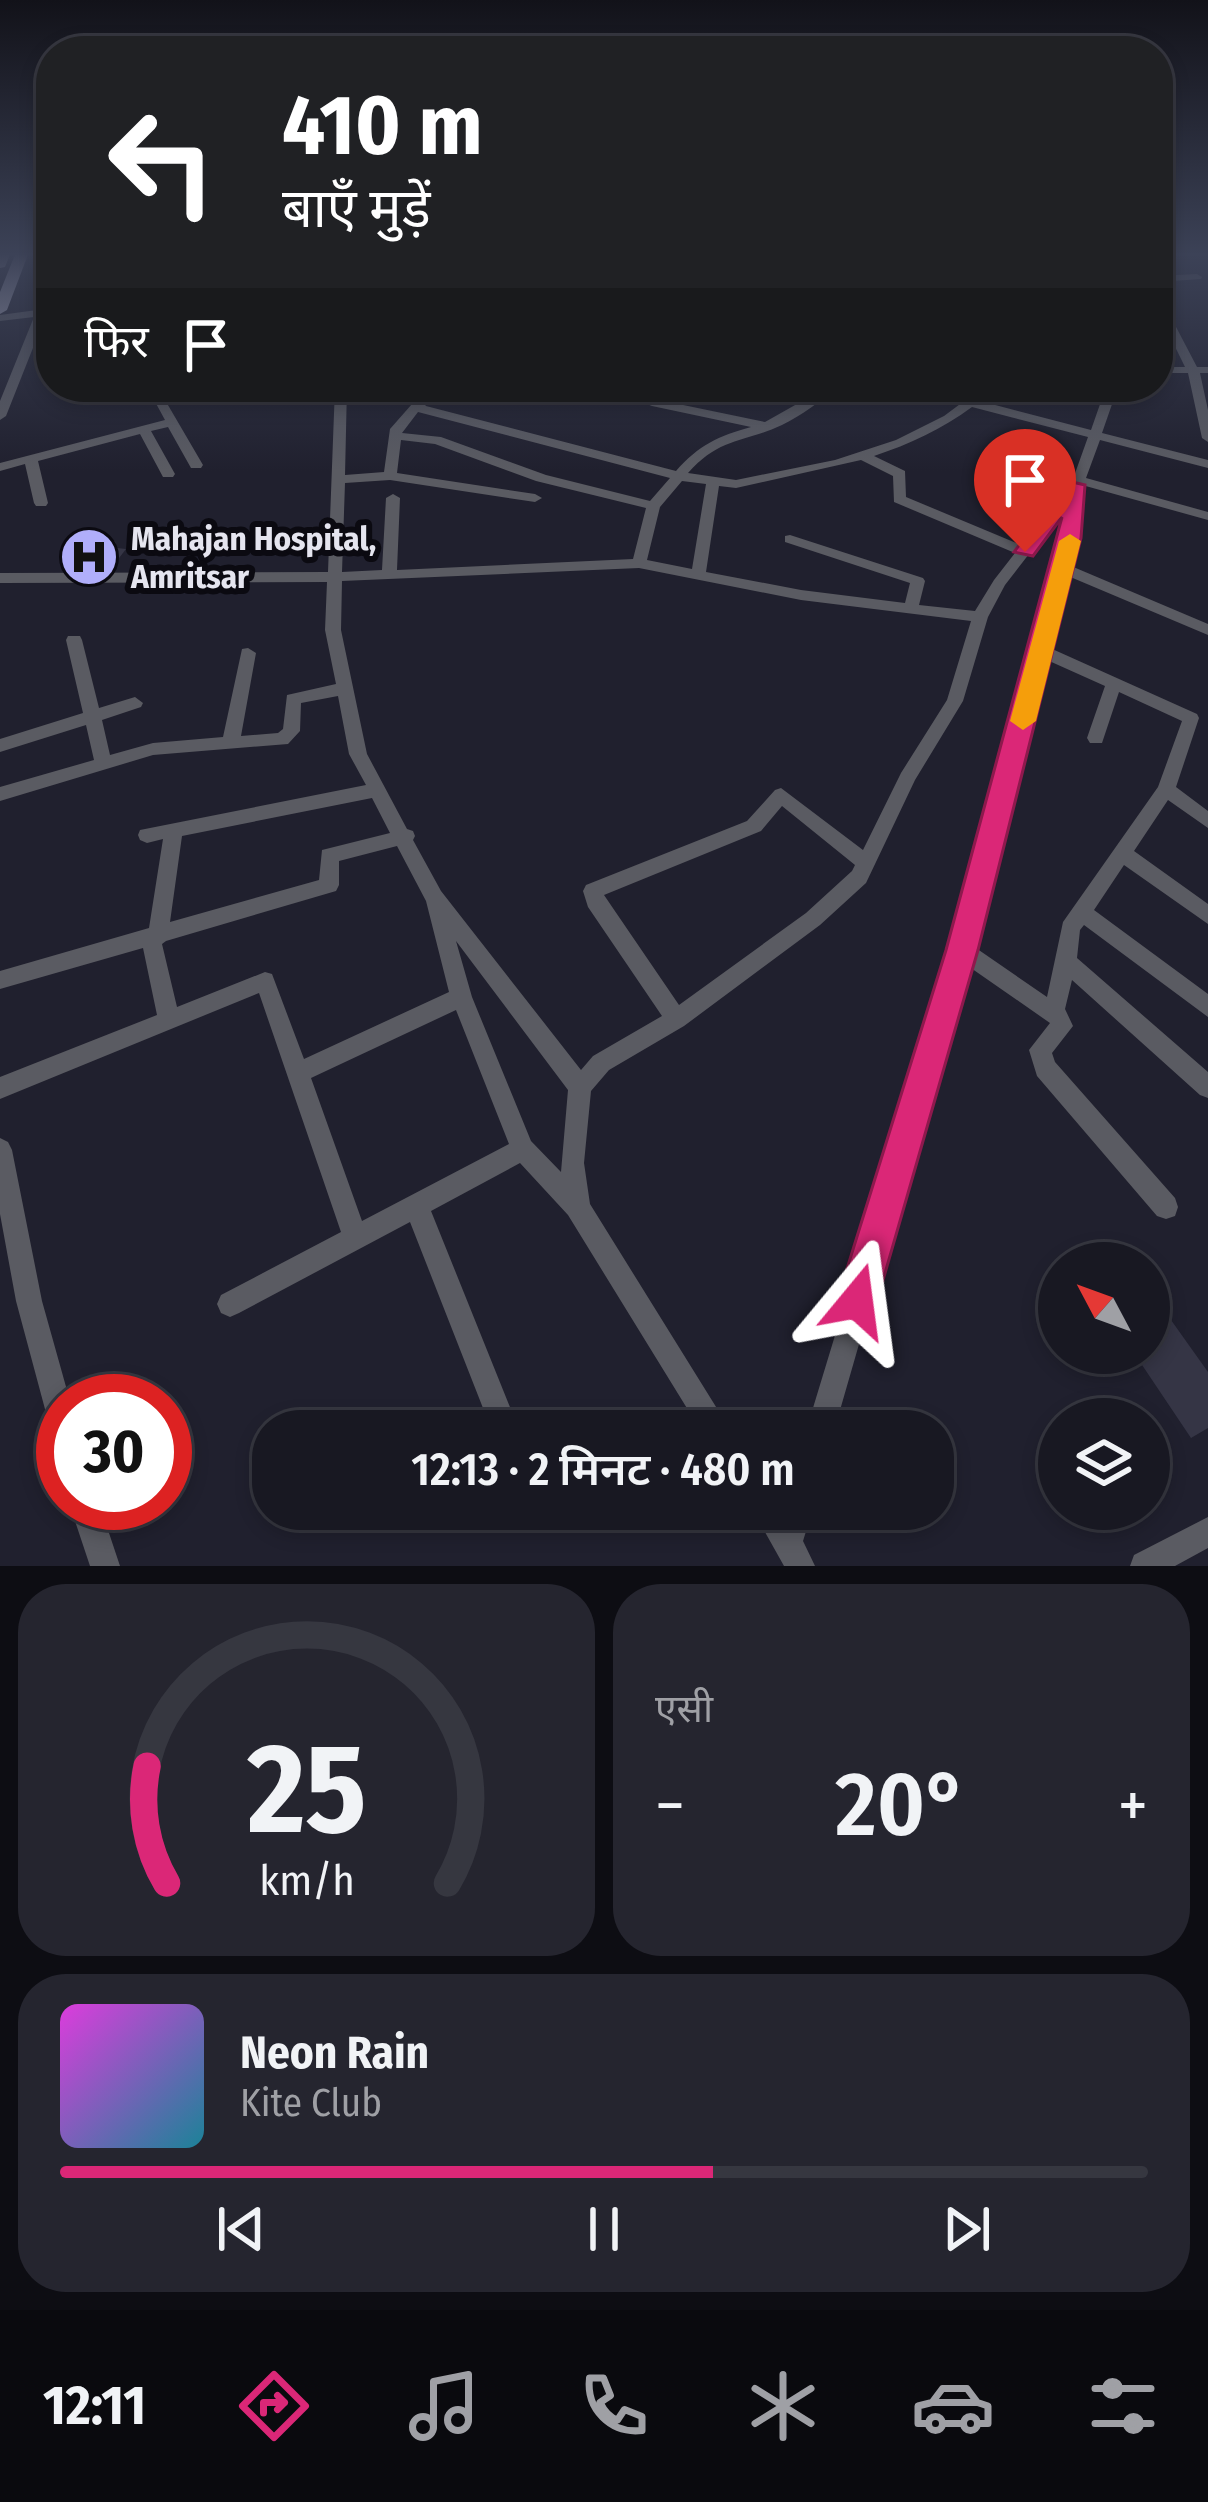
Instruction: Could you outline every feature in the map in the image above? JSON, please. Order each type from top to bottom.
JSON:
[{"type":"street","points":[[1173,326],[1201,370],[1208,438]]},
{"type":"street","points":[[0,416],[36,334]]},
{"type":"street","points":[[158,402],[196,465]]},
{"type":"street","points":[[341,402],[334,630],[358,754],[406,836],[434,897],[461,998],[524,1149],[578,1208],[704,1410]]},
{"type":"street","points":[[414,402],[713,483],[777,477],[864,456],[936,426],[973,403],[1208,464]]},
{"type":"street","points":[[651,402],[768,427]]},
{"type":"street","points":[[639,563],[653,506],[678,476],[715,443],[768,427],[809,402]]},
{"type":"street","points":[[578,1208],[572,1163],[580,1087],[601,1063],[676,1019],[848,889],[867,863],[907,778],[955,701],[980,617],[1077,482],[1108,402]]},
{"type":"street","points":[[391,476],[394,436],[417,406]]},
{"type":"street","points":[[0,466],[172,422]]},
{"type":"street","points":[[145,432],[168,474]]},
{"type":"street","points":[[394,436],[437,440],[542,478],[653,506]]},
{"type":"street","points":[[864,456],[900,473],[899,500],[1025,552]]},
{"type":"street","points":[[31,460],[40,503]]},
{"type":"street","points":[[341,479],[391,476],[536,498]]},
{"type":"street","points":[[1077,482],[1208,516]]},
{"type":"street","points":[[826,1410],[962,950],[1076,515],[1077,482]]},
{"type":"street","points":[[699,572],[713,483]]},
{"type":"street","points":[[389,574],[393,498]]},
{"type":"street","points":[[790,539],[918,581],[911,607]]},
{"type":"street","points":[[0,578],[335,577],[639,563],[801,596],[980,617]]},
{"type":"street","points":[[1062,568],[1208,630]]},
{"type":"street","points":[[74,640],[104,762]]},
{"type":"street","points":[[1040,650],[1200,722],[1166,789],[1070,928],[1054,1012]]},
{"type":"street","points":[[231,743],[248,653]]},
{"type":"street","points":[[1096,738],[1114,682]]},
{"type":"street","points":[[0,794],[153,748],[288,736],[293,699],[342,688]]},
{"type":"street","points":[[0,746],[135,704]]},
{"type":"street","points":[[1166,789],[1208,820]]},
{"type":"street","points":[[147,835],[376,790]]},
{"type":"street","points":[[676,1019],[595,901],[593,890],[754,826],[781,795],[867,863]]},
{"type":"street","points":[[169,1021],[155,938],[174,830]]},
{"type":"street","points":[[0,980],[328,886],[328,856],[406,836]]},
{"type":"street","points":[[1123,854],[1208,915]]},
{"type":"street","points":[[434,897],[580,1087]]},
{"type":"street","points":[[1082,912],[1208,1006]]},
{"type":"street","points":[[962,950],[1054,1012],[1062,1026],[1040,1050],[1045,1068],[1166,1207]]},
{"type":"street","points":[[1066,962],[1208,1087]]},
{"type":"street","points":[[0,1088],[265,981],[356,1238]]},
{"type":"street","points":[[298,1073],[461,998]]},
{"type":"street","points":[[230,1304],[524,1149]]},
{"type":"street","points":[[0,1150],[29,1301],[49,1374]]},
{"type":"street","points":[[416,1205],[497,1410]]},
{"type":"street","points":[[93,1530],[105,1566]]},
{"type":"street","points":[[1144,1566],[1208,1532]]},
{"type":"building","points":[[97,540],[115,541],[117,548],[126,549],[116,562],[81,560]]},
{"type":"building","points":[[1170,1321],[1208,1372],[1208,1428],[1191,1438],[1170,1407],[1170,1398],[1164,1398],[1148,1374],[1170,1374]]},
{"type":"slow traffic","points":[[1023,721],[1070,541]]},
{"type":"place","name":"Mahajan Hospital, Amritsar","points":[[89,557]]},
{"type":"route","points":[[857,1301],[962,950],[1018,742],[1071,538],[1075,485],[1025,552]]}]
